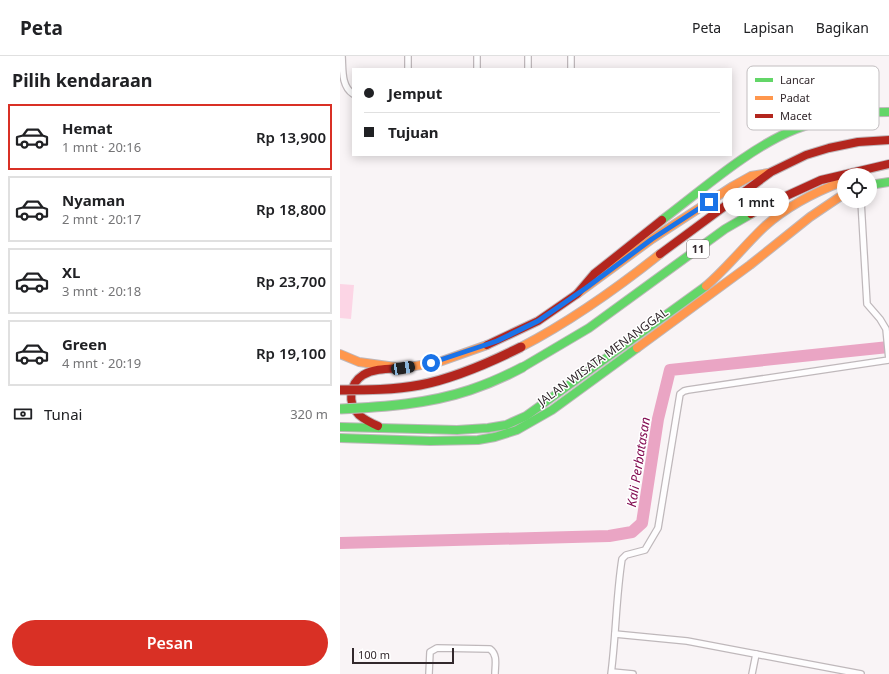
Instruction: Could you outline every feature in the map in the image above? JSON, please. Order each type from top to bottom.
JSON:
[{"type":"main road","points":[[879,112],[889,112]]},
{"type":"main road","points":[[577,294],[594,274],[641,236],[741,160],[769,142],[794,130]]},
{"type":"main road","name":"11","points":[[340,390],[391,388],[426,383],[479,366],[521,347],[551,331],[620,286],[672,245],[771,172],[806,155],[829,148],[858,142],[889,140]]},
{"type":"main road","points":[[877,169],[887,165]]},
{"type":"main road","name":"11","points":[[340,409],[392,406],[420,402],[454,395],[500,378],[523,367],[589,328],[725,229],[762,206],[821,180],[887,165]]},
{"type":"main road","points":[[386,429],[368,422],[356,414],[352,407],[350,399],[352,388],[358,378],[368,373],[382,370],[439,362],[497,341],[538,321],[652,239],[733,186],[752,176],[771,172]]},
{"type":"main road","points":[[877,184],[889,182]]},
{"type":"main road","points":[[340,427],[457,430],[488,428],[506,424],[526,416],[703,289],[723,271],[760,230],[784,211],[818,191],[837,184]]},
{"type":"main road","name":"JALAN WISATA MENANGGAL","points":[[340,438],[465,440],[495,437],[517,430],[534,421],[564,400],[750,265],[810,217],[837,199]]},
{"type":"main road","points":[[340,354],[359,362],[403,368]]},
{"type":"street","points":[[342,56],[346,88],[352,93]]},
{"type":"street","points":[[408,56],[408,68]]},
{"type":"street","points":[[477,56],[477,68]]},
{"type":"street","points":[[528,56],[528,68]]},
{"type":"street","points":[[571,68],[572,56]]},
{"type":"street","points":[[633,674],[611,673],[615,634],[616,602],[623,557],[645,550],[658,528],[680,394],[688,390],[889,360],[886,329],[880,319],[867,304],[861,208]]},
{"type":"street","points":[[615,634],[688,641],[861,674]]},
{"type":"street","points":[[429,674],[430,652],[437,648],[490,649],[495,655],[495,674]]},
{"type":"street","points":[[752,674],[756,654]]},
{"type":"shaded area","points":[[340,284],[354,285],[351,319],[340,318]]},
{"type":"waterway","name":"Kali Perbatasan","points":[[340,543],[609,536],[632,532],[642,523],[658,419],[670,370],[889,347]]},
{"type":"traffic: fast","points":[[879,112],[889,112]]},
{"type":"traffic: fast","points":[[662,220],[744,158],[761,147],[794,130]]},
{"type":"traffic: fast","points":[[877,184],[889,182]]},
{"type":"traffic: fast","points":[[523,367],[589,328],[725,229],[751,214]]},
{"type":"traffic: fast","points":[[340,427],[457,430],[506,425],[526,416],[706,286]]},
{"type":"traffic: fast","points":[[340,438],[430,441],[478,440],[495,437],[517,430],[552,410],[637,348]]},
{"type":"traffic: fast","points":[[340,409],[389,406],[438,399],[477,388],[523,367]]},
{"type":"traffic: slow","points":[[577,294],[652,239],[733,186],[751,176],[768,173]]},
{"type":"traffic: slow","points":[[706,286],[773,219],[802,200],[837,184]]},
{"type":"traffic: slow","points":[[637,348],[750,265],[810,217],[837,199]]},
{"type":"traffic: slow","points":[[521,347],[593,304],[660,254]]},
{"type":"traffic: slow","points":[[340,354],[359,362],[403,368],[439,362],[487,345]]},
{"type":"traffic: jam","points":[[660,254],[771,172],[806,155],[829,148],[858,142],[889,140]]},
{"type":"traffic: jam","points":[[751,214],[762,207],[821,180],[889,164]]},
{"type":"traffic: jam","points":[[487,345],[538,321],[577,294],[594,274],[662,220]]},
{"type":"traffic: jam","points":[[340,390],[390,389],[410,387],[433,382],[472,369],[521,347]]},
{"type":"traffic: jam","points":[[378,426],[370,423],[355,410],[351,399],[352,388],[358,379],[372,371],[403,368]]},
{"type":"route","points":[[431,363],[439,362],[497,341],[538,321],[631,256],[652,239],[709,202]]}]
